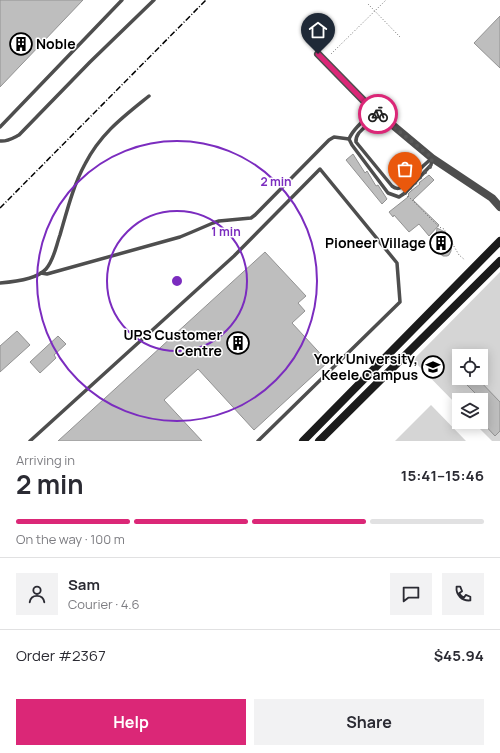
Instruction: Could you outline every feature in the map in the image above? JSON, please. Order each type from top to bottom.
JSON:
[{"type":"main road","points":[[303,441],[500,241]]},
{"type":"main road","points":[[319,441],[500,261]]},
{"type":"street","points":[[318,54],[375,111],[432,158],[492,198],[500,207]]},
{"type":"lane","points":[[0,127],[122,0]]},
{"type":"lane","points":[[0,141],[4,141],[19,135],[90,62],[154,0]]},
{"type":"lane","points":[[0,283],[29,278],[46,269],[55,251],[77,179],[86,162],[97,144],[110,129],[119,120],[150,96]]},
{"type":"lane","points":[[349,139],[351,134],[375,111]]},
{"type":"lane","points":[[375,111],[371,120],[357,135],[356,142],[392,186],[395,188],[402,186],[432,158]]},
{"type":"lane","points":[[41,273],[47,274],[180,237],[212,222],[251,218],[329,140],[334,137],[349,139]]},
{"type":"lane","points":[[349,139],[388,193],[399,197],[405,193],[431,166],[432,158]]},
{"type":"lane","points":[[30,441],[234,256],[320,169],[397,263],[400,302],[258,441]]},
{"type":"path","points":[[331,54],[386,0]]},
{"type":"path","points":[[368,4],[400,37]]},
{"type":"path","points":[[405,193],[439,227],[444,229],[460,255],[465,260]]},
{"type":"shaded area","points":[[500,272],[500,441],[492,441],[480,429],[488,429],[488,393],[452,393],[452,400],[413,360]]},
{"type":"shaded area","points":[[431,405],[452,427],[452,429],[454,429],[466,441],[395,441]]},
{"type":"building","name":"Noble","points":[[0,0],[83,0],[0,87]]},
{"type":"building","points":[[500,16],[500,68],[474,43]]},
{"type":"building","points":[[353,154],[365,173],[367,171],[376,186],[378,185],[387,199],[382,204],[346,160]]},
{"type":"building","points":[[429,175],[434,180],[413,200],[439,225],[429,236],[419,224],[409,232],[394,215],[393,217],[389,212],[408,197],[408,194]]},
{"type":"building","name":"Pioneer Village","points":[[437,228],[445,232],[447,242],[451,247],[451,251],[447,256],[443,256],[439,253],[435,245]]},
{"type":"building","name":"UPS Customer Centre","points":[[265,252],[306,296],[298,303],[305,311],[292,323],[328,362],[254,430],[198,369],[164,400],[202,441],[58,441]]},
{"type":"building","points":[[17,331],[30,345],[0,372],[0,346]]},
{"type":"building","points":[[58,336],[66,344],[54,355],[56,358],[40,373],[30,362]]},
{"type":"building","points":[[467,385],[484,385],[500,402],[500,431],[495,436],[488,428],[488,393],[475,393]]},
{"type":"railway","points":[[0,208],[206,0]]},
{"type":"way so far","points":[[378,114],[432,158],[431,166],[405,193]]},
{"type":"place","name":"Noble","points":[[21,44]]},
{"type":"place","name":"Pioneer Village","points":[[441,243]]},
{"type":"place","name":"UPS Customer Centre","points":[[238,343]]},
{"type":"place","name":"York University, Keele Campus","points":[[433,367]]},
{"type":"route","points":[[318,54],[378,114]]}]
